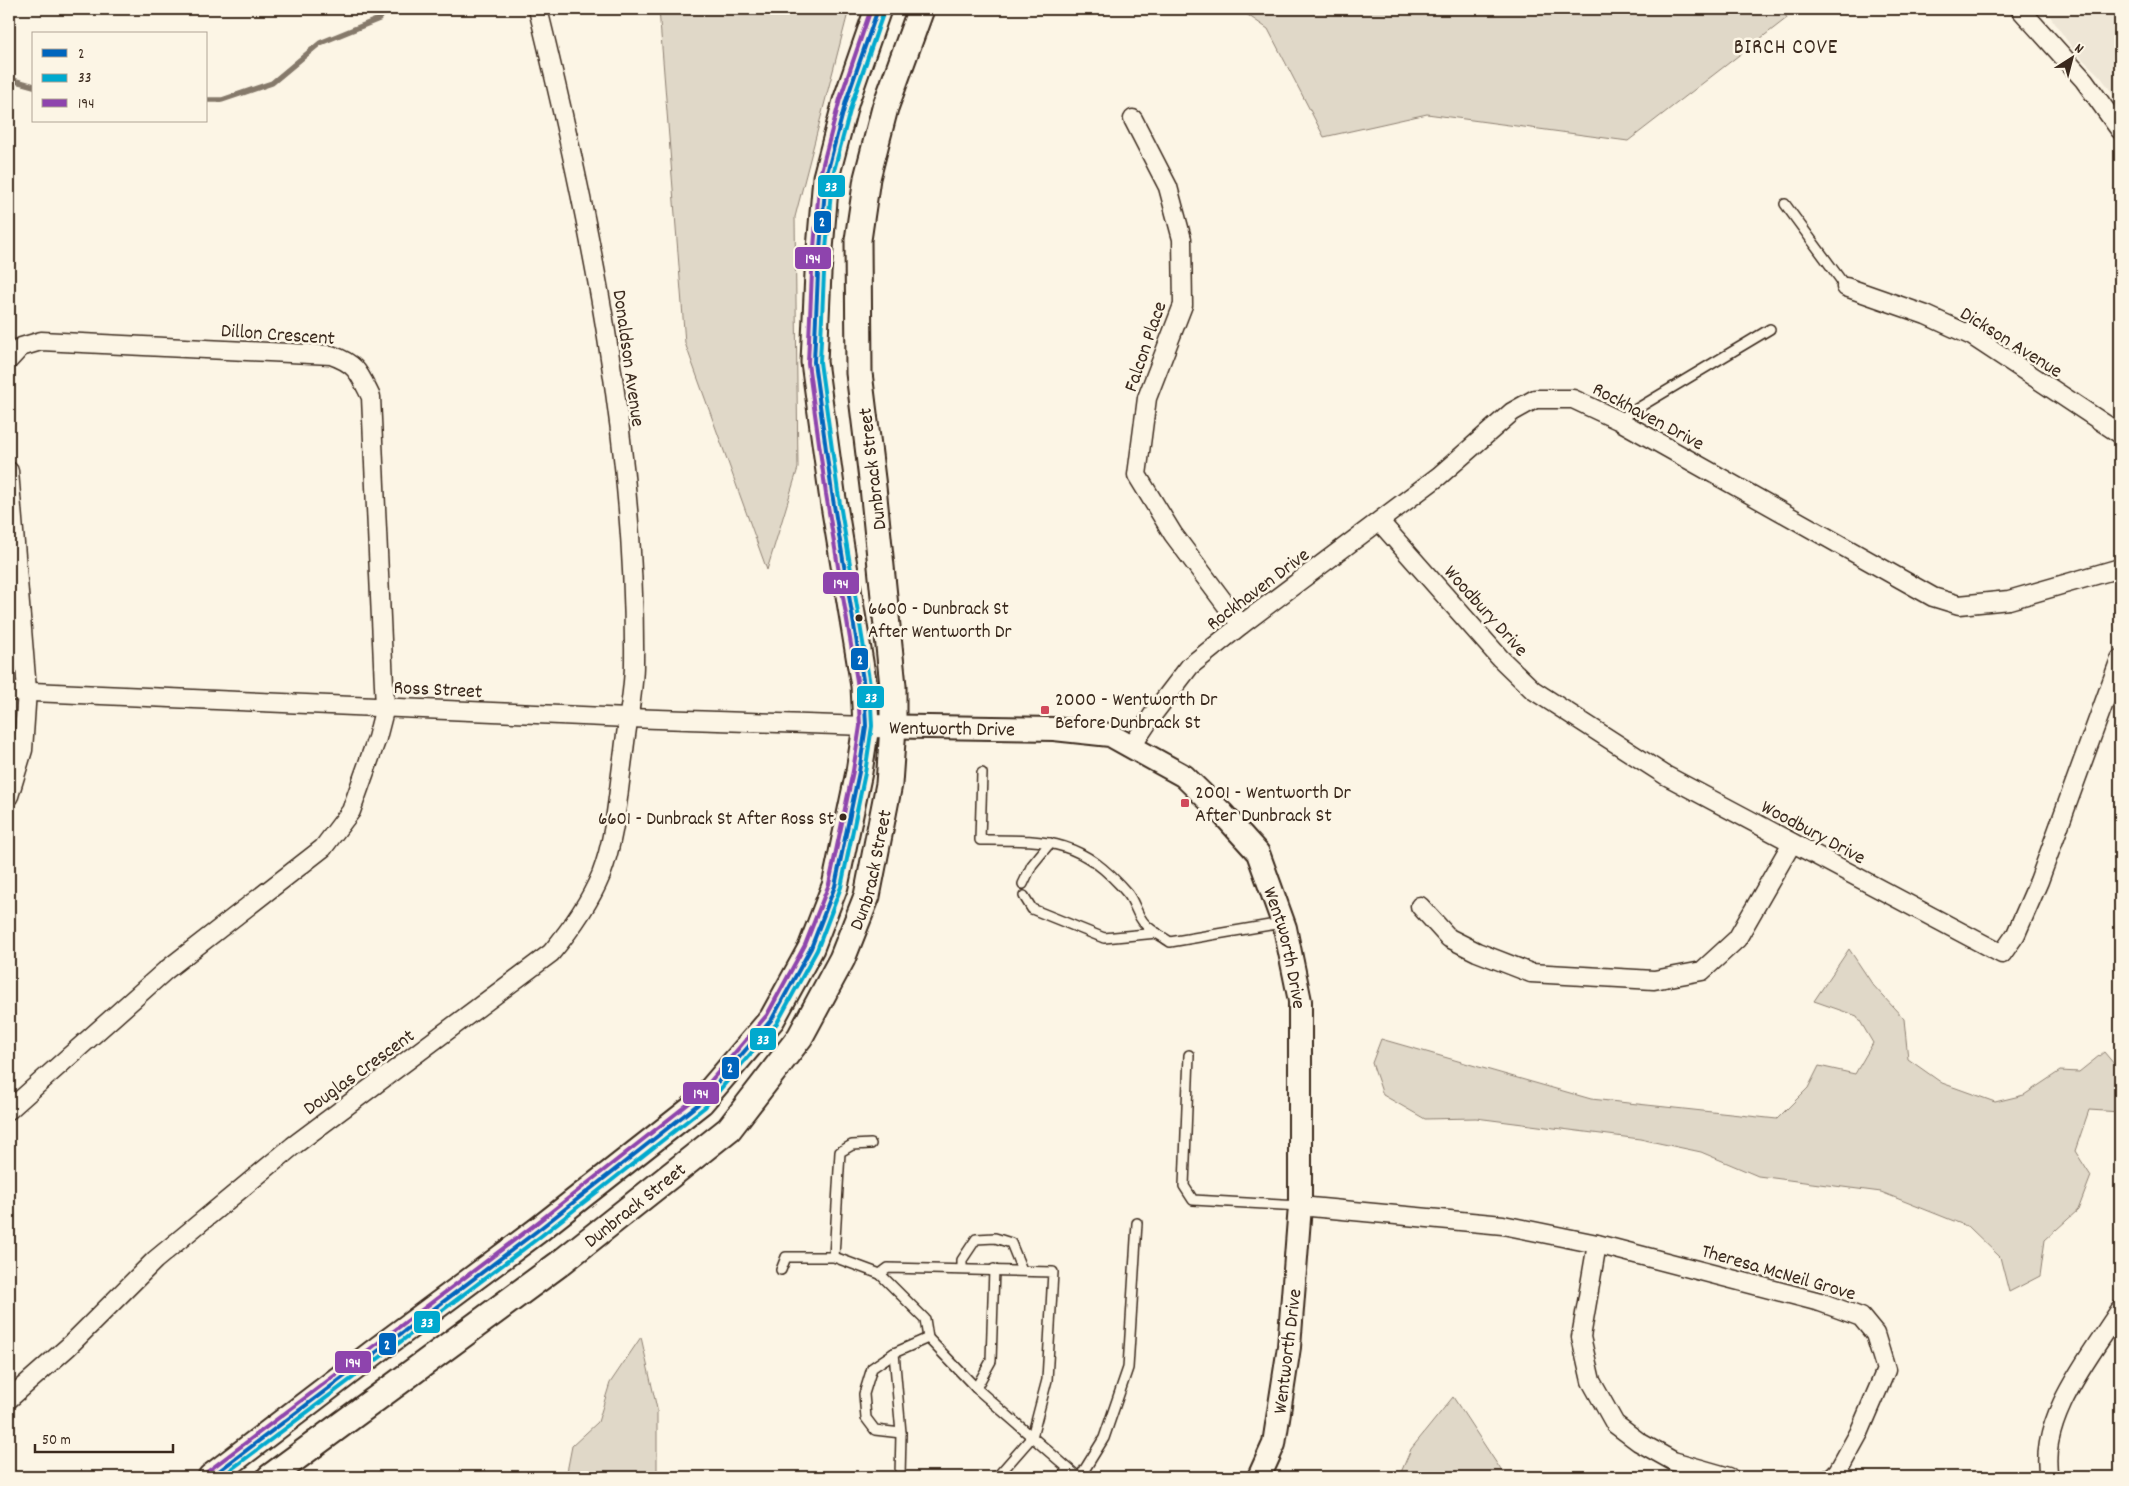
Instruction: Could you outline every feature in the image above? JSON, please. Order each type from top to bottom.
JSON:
[{"type":"main road","name":"Dunbrack Street","points":[[211,1477],[537,1231],[701,1102],[772,1019],[812,948],[835,886],[860,772],[866,726],[864,686],[832,493],[814,362],[818,273],[826,177],[846,101],[878,9]]},
{"type":"main road","name":"Dunbrack Street","points":[[270,1477],[559,1264],[729,1129],[800,1037],[842,959],[867,896],[890,784],[893,727],[893,686],[874,488],[859,373],[858,240],[867,178],[886,108],[921,9]]},
{"type":"street","name":"Donaldson Avenue","points":[[538,9],[553,69],[602,303],[618,415],[630,545],[634,656],[628,718]]},
{"type":"street","points":[[2020,9],[2084,80],[2120,130]]},
{"type":"street","name":"Falcon Place","points":[[1133,118],[1168,187],[1182,239],[1183,305],[1147,398],[1137,475],[1173,534],[1241,625]]},
{"type":"street","name":"Dickson Avenue","points":[[1846,287],[1926,315],[1972,336],[2120,434]]},
{"type":"street","name":"Dillon Crescent","points":[[9,360],[21,347],[41,341],[331,355],[347,360],[358,373],[371,396],[386,707]]},
{"type":"street","name":"Rockhaven Drive","points":[[1132,746],[1190,666],[1241,625],[1439,476],[1512,412],[1535,399],[1573,399],[1618,420],[1932,597],[1959,605],[2009,600],[2120,568]]},
{"type":"street","points":[[9,471],[27,690],[23,750],[9,796]]},
{"type":"street","name":"Woodbury Drive","points":[[1380,522],[1500,658],[1533,690],[1665,775],[2002,954],[2016,934],[2039,881],[2120,659]]},
{"type":"street","name":"Ross Street","points":[[9,691],[27,690],[628,718],[866,726]]},
{"type":"street","points":[[9,1110],[165,970],[323,848],[351,811],[386,707]]},
{"type":"street","name":"Douglas Crescent","points":[[9,1399],[68,1347],[156,1260],[278,1158],[551,953],[575,923],[601,875],[614,824],[628,718]]},
{"type":"street","name":"Wentworth Drive","points":[[866,726],[1054,729],[1110,735],[1184,776],[1222,813],[1258,853],[1283,922],[1300,1002],[1300,1206],[1289,1347],[1274,1444],[1258,1477]]},
{"type":"street","points":[[1420,906],[1449,938],[1477,952],[1531,973],[1654,980],[1702,971],[1737,939],[1792,843]]},
{"type":"street","name":"Theresa McNeil Grove","points":[[1300,1206],[1503,1225],[1597,1244],[1820,1302],[1861,1317],[1875,1334],[1886,1370],[1859,1433],[1838,1471],[1832,1477]]},
{"type":"street","points":[[1597,1244],[1581,1337],[1591,1381],[1614,1424],[1639,1442],[1673,1461],[1729,1477]]},
{"type":"street","points":[[2049,1477],[2047,1469],[2051,1434],[2062,1400],[2120,1310]]},
{"type":"lane","points":[[1785,204],[1846,287]]},
{"type":"lane","points":[[1618,420],[1770,329]]},
{"type":"lane","points":[[982,773],[980,840],[1030,840],[1062,845],[1092,859],[1112,876],[1130,897],[1144,924],[1170,942],[1283,922]]},
{"type":"lane","points":[[1023,884],[1032,864],[1050,843]]},
{"type":"lane","points":[[1024,896],[1032,909],[1104,938],[1157,933]]},
{"type":"lane","points":[[1189,1055],[1184,1186],[1193,1200],[1300,1206]]},
{"type":"lane","points":[[834,1257],[840,1152],[852,1146],[871,1144]]},
{"type":"lane","points":[[781,1270],[786,1257],[834,1257],[880,1274],[925,1319],[928,1338],[976,1388],[1079,1477],[1104,1438],[1128,1368],[1137,1222]]},
{"type":"lane","points":[[962,1269],[962,1260],[976,1239],[995,1238],[1011,1243],[1022,1270]]},
{"type":"lane","points":[[880,1274],[888,1268],[994,1269],[1053,1272],[1048,1380],[1032,1437],[997,1477]]},
{"type":"lane","points":[[976,1388],[991,1361],[994,1269]]},
{"type":"lane","points":[[901,1433],[875,1430],[866,1418],[864,1394],[872,1368],[894,1353],[928,1338]]},
{"type":"lane","points":[[894,1353],[901,1433],[900,1477]]},
{"type":"lane","points":[[1060,1477],[1068,1469]]},
{"type":"shaded area","points":[[659,9],[849,9],[795,217],[798,468],[767,570],[685,343]]},
{"type":"shaded area","points":[[1239,9],[1782,9],[1787,18],[1628,141],[1427,114],[1324,137],[1268,29]]},
{"type":"shaded area","points":[[2045,9],[2120,9],[2120,103],[2100,76],[2075,52]]},
{"type":"shaded area","points":[[1849,949],[1873,985],[1904,1019],[1908,1059],[1942,1083],[1995,1102],[2024,1095],[2060,1071],[2079,1072],[2104,1052],[2120,1071],[2120,1112],[2089,1110],[2075,1151],[2091,1176],[2078,1210],[2045,1240],[2040,1276],[2009,1292],[2000,1257],[1969,1227],[1881,1192],[1758,1176],[1701,1152],[1640,1139],[1476,1118],[1425,1119],[1383,1095],[1372,1063],[1381,1039],[1591,1099],[1777,1119],[1808,1088],[1819,1066],[1855,1074],[1873,1043],[1857,1016],[1814,1001]]},
{"type":"shaded area","points":[[641,1337],[657,1409],[657,1477],[566,1477],[572,1446],[598,1422],[610,1383]]},
{"type":"shaded area","points":[[1453,1397],[1501,1470],[1509,1477],[1399,1477],[1411,1449]]},
{"type":"waterway","points":[[208,100],[222,100],[272,83],[320,43],[379,19],[387,9]]},
{"type":"waterway","points":[[9,79],[32,85]]},
{"type":"transit line","name":"194","points":[[207,1472],[533,1226],[697,1097],[767,1015],[805,945],[829,884],[853,771],[860,726],[858,687],[826,494],[808,363],[812,272],[820,175],[840,99],[871,9]]},
{"type":"transit line","name":"2","points":[[211,1477],[537,1231],[701,1102],[772,1019],[811,948],[835,886],[859,772],[866,726],[864,686],[832,493],[814,362],[818,273],[826,177],[846,101],[878,9]]},
{"type":"transit line","name":"33","points":[[221,1477],[541,1236],[705,1107],[777,1023],[817,950],[841,887],[865,773],[872,726],[870,685],[838,492],[820,362],[824,273],[832,178],[852,103],[884,11]]},
{"type":"place","name":"6600 - Dunbrack St After Wentworth Dr","points":[[859,618]]},
{"type":"place","name":"2000 - Wentworth Dr Before Dunbrack St","points":[[1045,710]]},
{"type":"place","name":"2001 - Wentworth Dr After Dunbrack St","points":[[1185,803]]},
{"type":"place","name":"6601 - Dunbrack St After Ross St","points":[[843,817]]},
{"type":"district","name":"BIRCH COVE","points":[[1786,46]]}]
